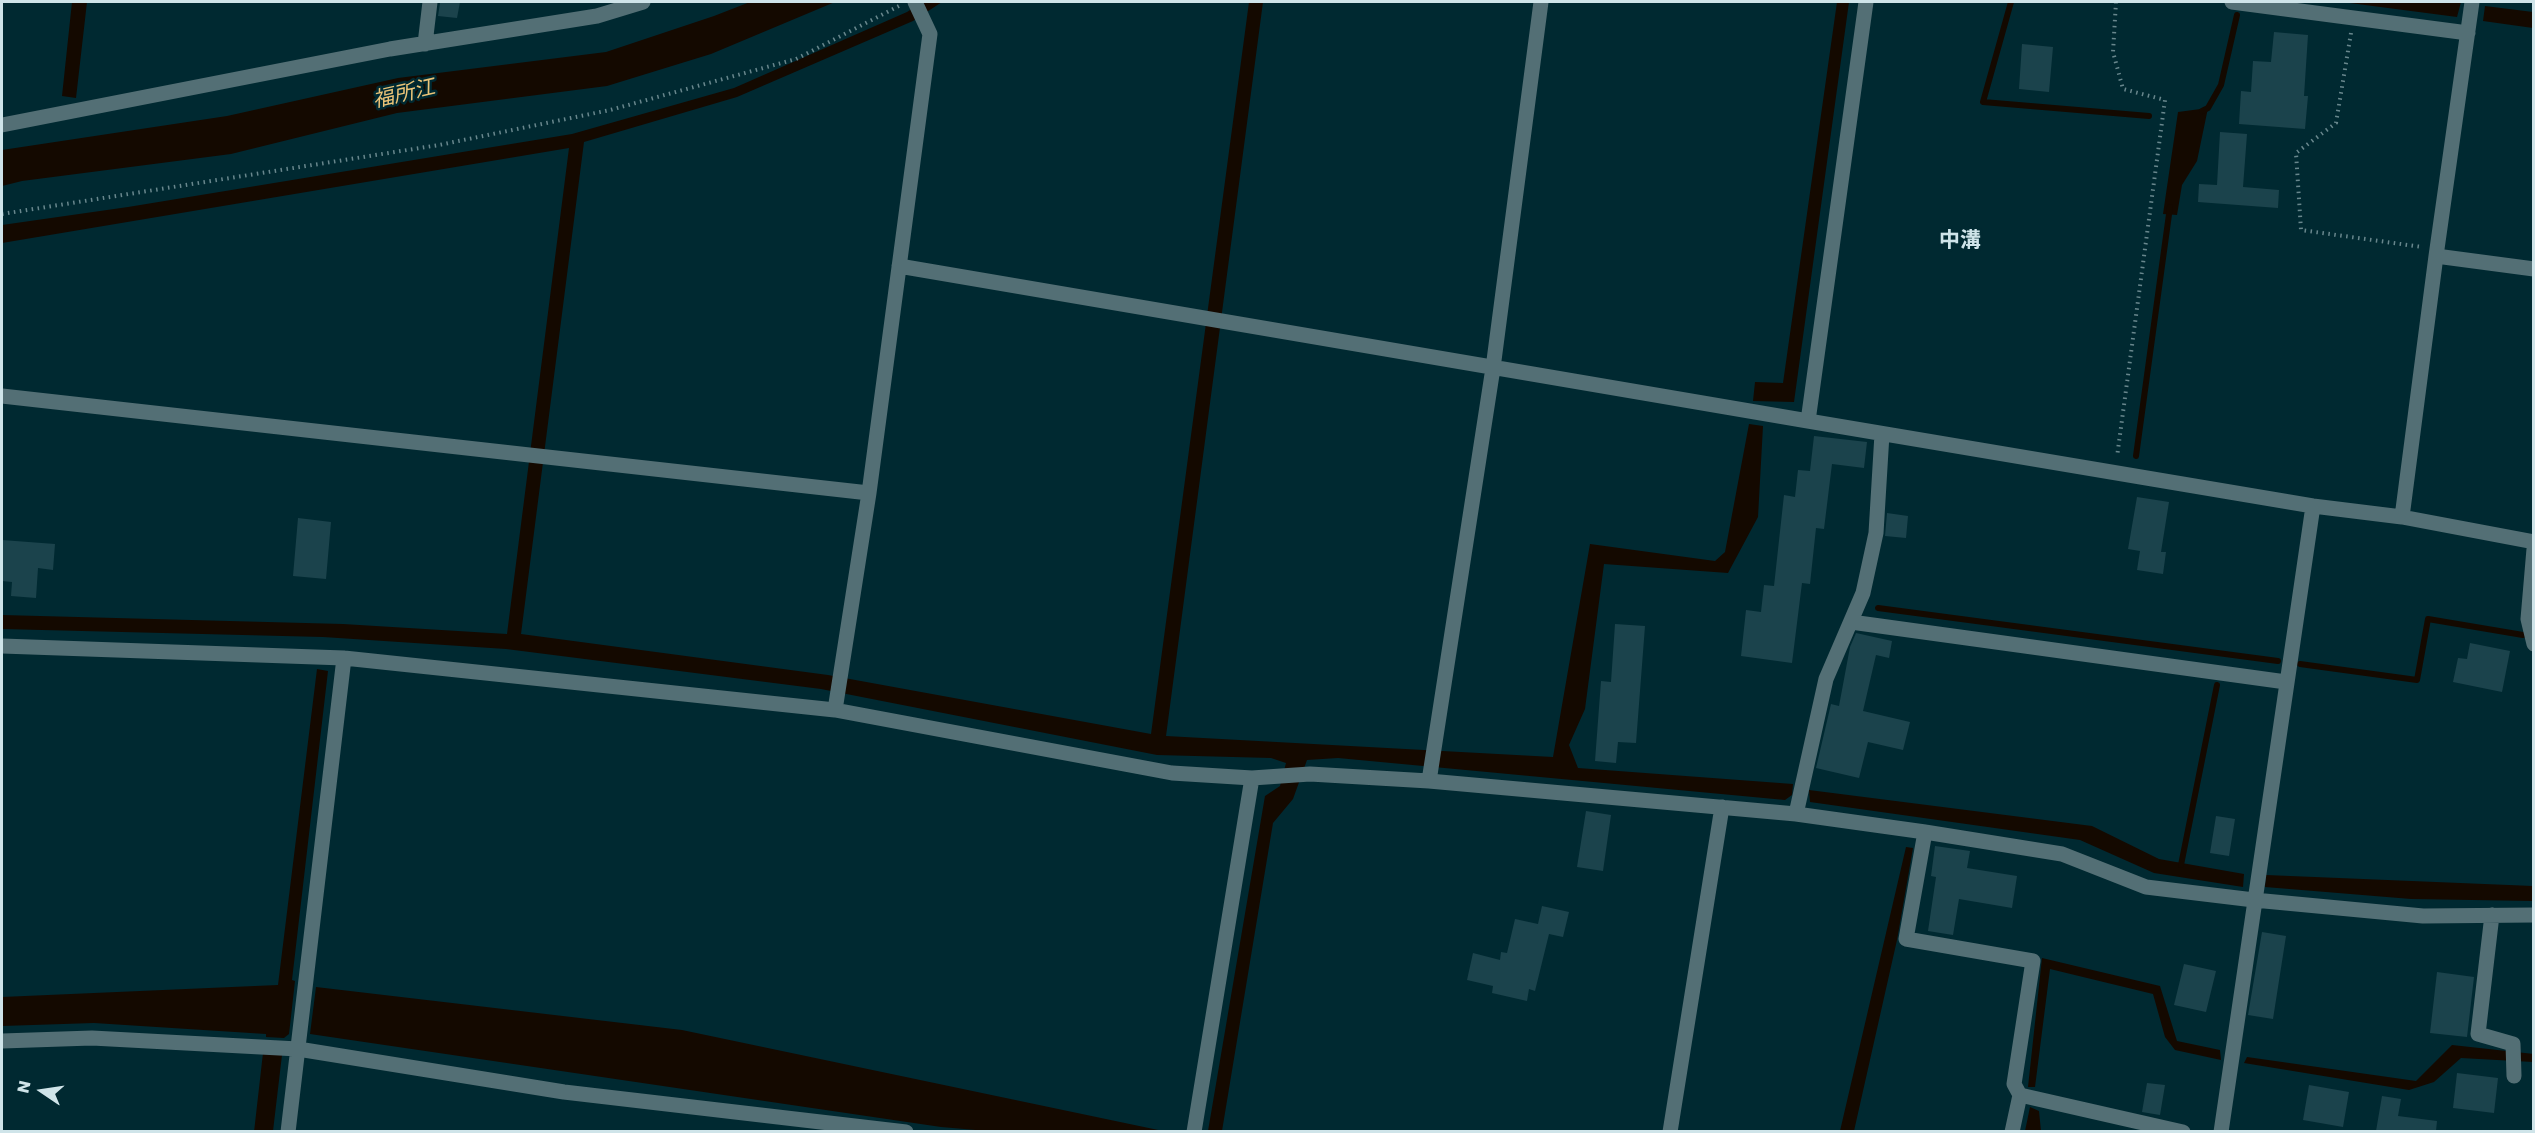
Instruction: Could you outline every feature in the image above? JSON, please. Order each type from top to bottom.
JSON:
[{"type":"street","points":[[425,44],[430,2]]},
{"type":"street","points":[[2,125],[425,44],[597,16],[643,2]]},
{"type":"street","points":[[835,710],[869,493],[930,34],[915,2]]},
{"type":"street","points":[[1430,781],[1493,369],[1541,2]]},
{"type":"street","points":[[1808,421],[1866,2]]},
{"type":"street","points":[[2232,2],[2468,33]]},
{"type":"street","points":[[2402,517],[2436,253],[2472,2]]},
{"type":"street","points":[[2436,253],[2534,269]]},
{"type":"street","points":[[899,266],[1201,316],[1493,369],[2313,506],[2402,517],[2534,542]]},
{"type":"street","points":[[2,396],[869,493]]},
{"type":"street","points":[[1796,814],[1826,680],[1863,594],[1876,533],[1882,434]]},
{"type":"street","points":[[2221,1131],[2313,506]]},
{"type":"street","points":[[2534,549],[2528,619],[2534,644]]},
{"type":"street","points":[[1851,622],[2286,682]]},
{"type":"street","points":[[2,646],[344,658],[835,710],[1172,773],[1252,778],[1310,774],[1430,781],[1796,814],[2061,854],[2146,887],[2423,916],[2534,915]]},
{"type":"street","points":[[288,1131],[344,658]]},
{"type":"street","points":[[1194,1131],[1252,778]]},
{"type":"street","points":[[1670,1131],[1722,807]]},
{"type":"street","points":[[1925,832],[1906,939],[2033,961],[2014,1084],[2020,1095],[2012,1131]]},
{"type":"street","points":[[2492,915],[2478,1034],[2513,1044],[2514,1076]]},
{"type":"street","points":[[2,1041],[92,1038],[298,1049],[564,1092],[906,1131]]},
{"type":"street","points":[[2020,1095],[2183,1131]]},
{"type":"path","points":[[2,214],[440,145],[610,110],[796,59],[908,2]]},
{"type":"path","points":[[2115,472],[2165,100],[2123,89],[2113,52],[2116,2]]},
{"type":"path","points":[[2354,17],[2336,123],[2296,153],[2301,230],[2436,253]]},
{"type":"water","points":[[72,2],[87,2],[76,98],[62,96]]},
{"type":"water","name":"福所江","points":[[750,2],[835,2],[711,54],[607,86],[397,113],[231,154],[22,181],[2,186],[2,150],[227,116],[398,78],[606,52]]},
{"type":"water","points":[[922,2],[942,2],[913,21],[737,97],[584,142],[521,634],[828,675],[1151,734],[1249,2],[1263,2],[1166,736],[1553,757],[1590,544],[1715,561],[1725,552],[1749,424],[1763,426],[1758,517],[1728,573],[1604,564],[1585,709],[1569,745],[1578,768],[1793,784],[1792,795],[1785,800],[1338,758],[1307,760],[1293,799],[1273,823],[1222,1131],[1208,1131],[1265,796],[1280,786],[1286,763],[1271,758],[1157,755],[821,689],[506,649],[323,637],[2,629],[2,615],[343,624],[507,634],[569,148],[2,243],[2,225],[128,207],[572,134],[734,88],[907,12]]},
{"type":"water","points":[[1837,2],[1849,2],[1794,402],[1753,401],[1755,382],[1783,383]]},
{"type":"water","points":[[2342,2],[2461,2],[2457,17]]},
{"type":"water","points":[[2485,6],[2533,12],[2533,28],[2483,21]]},
{"type":"water","points":[[2208,108],[2197,161],[2182,185],[2177,215],[2163,214],[2178,112]]},
{"type":"water","points":[[317,669],[328,671],[292,980],[295,981],[289,1034],[284,1038],[266,1037],[266,1034],[94,1023],[2,1026],[2,997],[278,985]]},
{"type":"water","points":[[1809,790],[2092,826],[2159,859],[2244,874],[2243,887],[2154,873],[2080,840],[1810,802]]},
{"type":"water","points":[[1906,847],[1913,848],[1897,940],[1854,1131],[1840,1131]]},
{"type":"water","points":[[2266,875],[2533,886],[2533,901],[2411,899],[2265,887]]},
{"type":"water","points":[[2042,958],[2160,986],[2177,1041],[2220,1050],[2221,1060],[2175,1050],[2165,1037],[2153,994],[2050,969],[2035,1087],[2028,1087]]},
{"type":"water","points":[[316,987],[682,1030],[1163,1131],[999,1132],[941,1127],[310,1034]]},
{"type":"water","points":[[2452,1045],[2534,1054],[2533,1062],[2461,1058],[2434,1082],[2409,1090],[2244,1063],[2247,1057],[2416,1081]]},
{"type":"water","points":[[263,1053],[282,1055],[273,1131],[254,1132]]},
{"type":"water","points":[[2030,1107],[2039,1111],[2041,1131],[2025,1131]]},
{"type":"building","points":[[460,2],[457,18],[438,16],[440,3]]},
{"type":"building","points":[[2274,32],[2308,35],[2304,96],[2308,96],[2305,129],[2239,124],[2241,91],[2251,92],[2253,61],[2271,62]]},
{"type":"building","points":[[2022,44],[2053,47],[2049,92],[2019,89]]},
{"type":"building","points":[[2220,132],[2247,134],[2243,187],[2279,190],[2278,208],[2198,202],[2199,184],[2217,185]]},
{"type":"building","points":[[1814,436],[1867,442],[1864,468],[1832,464],[1824,529],[1816,528],[1810,584],[1802,583],[1792,663],[1741,656],[1746,610],[1761,612],[1764,585],[1774,586],[1784,495],[1795,497],[1798,470],[1810,471]]},
{"type":"building","points":[[2137,497],[2169,502],[2161,552],[2166,552],[2163,574],[2137,570],[2140,551],[2128,549]]},
{"type":"building","points":[[1887,513],[1908,516],[1906,538],[1885,536]]},
{"type":"building","points":[[298,518],[331,522],[326,579],[293,576]]},
{"type":"building","points":[[2,540],[55,544],[53,570],[38,568],[36,598],[11,596],[12,582],[2,581]]},
{"type":"building","points":[[1615,624],[1645,626],[1636,743],[1618,742],[1616,763],[1595,761],[1601,681],[1611,682]]},
{"type":"building","points":[[1856,633],[1892,641],[1889,658],[1876,655],[1863,711],[1910,722],[1903,750],[1868,742],[1859,778],[1816,768],[1831,704],[1839,706],[1850,647]]},
{"type":"building","points":[[2470,643],[2510,651],[2502,692],[2453,682],[2458,658],[2467,659]]},
{"type":"building","points":[[1586,811],[1611,815],[1603,871],[1577,867]]},
{"type":"building","points":[[2216,816],[2235,819],[2229,856],[2210,853]]},
{"type":"building","points":[[1935,846],[1970,851],[1967,868],[2017,876],[2012,908],[1959,899],[1953,935],[1928,931],[1936,877],[1931,876]]},
{"type":"building","points":[[1542,906],[1569,912],[1563,937],[1549,934],[1535,991],[1529,989],[1527,1001],[1492,993],[1493,986],[1467,980],[1473,953],[1500,960],[1501,952],[1507,953],[1515,919],[1538,924]]},
{"type":"building","points":[[2262,932],[2286,936],[2273,1019],[2248,1015]]},
{"type":"building","points":[[2184,964],[2216,971],[2206,1012],[2174,1005]]},
{"type":"building","points":[[2437,972],[2474,977],[2467,1037],[2430,1033]]},
{"type":"building","points":[[2457,1073],[2498,1078],[2494,1113],[2453,1108]]},
{"type":"building","points":[[2147,1083],[2165,1085],[2160,1115],[2142,1112]]},
{"type":"building","points":[[2309,1085],[2349,1092],[2343,1127],[2303,1120]]},
{"type":"building","points":[[2382,1096],[2401,1099],[2398,1116],[2437,1121],[2436,1131],[2376,1131]]},
{"type":"waterway","points":[[2011,2],[1983,102],[2149,116]]},
{"type":"waterway","points":[[2202,111],[2208,108],[2221,85],[2237,15]]},
{"type":"waterway","points":[[2136,456],[2170,207]]},
{"type":"waterway","points":[[1878,608],[2278,661]]},
{"type":"waterway","points":[[2300,664],[2417,680],[2428,619],[2523,635]]},
{"type":"waterway","points":[[2181,865],[2217,685]]},
{"type":"district","name":"中溝","points":[[1960,242]]}]
